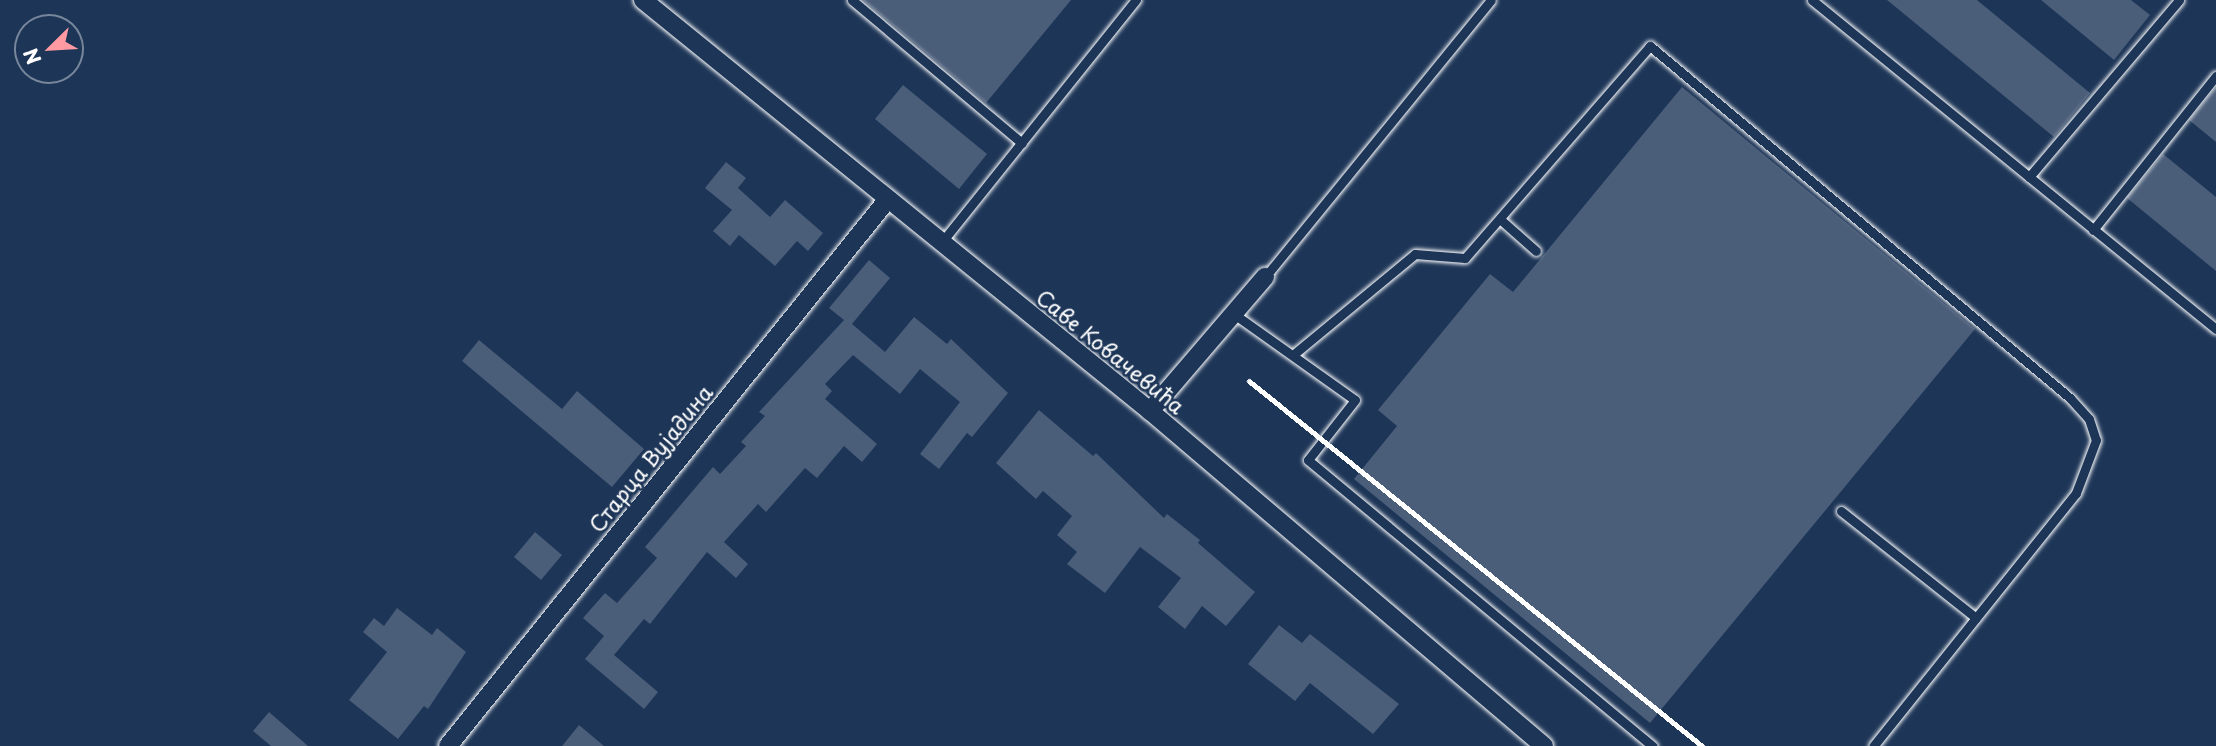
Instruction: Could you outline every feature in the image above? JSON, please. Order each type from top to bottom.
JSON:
[{"type":"street","name":"Саве Ковачевића","points":[[643,0],[1150,411],[1544,746]]},
{"type":"street","name":"Старца Вујадина","points":[[449,746],[888,199]]},
{"type":"street","points":[[1150,411],[1265,277]]},
{"type":"lane","points":[[852,0],[1022,143]]},
{"type":"lane","points":[[941,243],[1136,0]]},
{"type":"lane","points":[[1265,277],[1492,0]]},
{"type":"lane","points":[[1811,0],[2216,329]]},
{"type":"lane","points":[[2029,177],[2179,0]]},
{"type":"lane","points":[[1294,354],[1415,254],[1465,258],[1650,46],[2070,397],[2089,419],[2096,440],[2088,469],[2076,493],[1873,746]]},
{"type":"lane","points":[[2093,230],[2216,76]]},
{"type":"lane","points":[[1500,219],[1536,251]]},
{"type":"lane","points":[[1234,314],[1294,354],[1355,400],[1308,460],[1654,746]]},
{"type":"lane","points":[[1841,511],[1976,618]]},
{"type":"building","points":[[863,0],[1071,0],[986,103]]},
{"type":"building","points":[[1887,0],[1977,0],[2090,93],[2054,137]]},
{"type":"building","points":[[2041,0],[2131,0],[2150,15],[2114,60]]},
{"type":"building","points":[[903,85],[987,154],[959,189],[875,119]]},
{"type":"building","points":[[1682,87],[1975,329],[1650,723],[1354,479],[1397,426],[1378,410],[1490,274],[1513,292]]},
{"type":"building","points":[[2216,87],[2216,142],[2189,120]]},
{"type":"building","points":[[2163,154],[2216,197],[2216,271],[2127,198]]},
{"type":"building","points":[[726,162],[746,178],[738,188],[770,217],[785,200],[823,233],[808,251],[797,241],[775,266],[739,235],[730,246],[713,231],[732,210],[705,188]]},
{"type":"building","points":[[869,260],[890,278],[852,324],[885,352],[914,317],[947,344],[951,339],[1008,393],[972,437],[967,433],[939,469],[920,454],[960,402],[920,369],[900,394],[853,355],[825,384],[832,391],[825,399],[877,444],[862,462],[844,446],[817,478],[805,468],[766,512],[758,504],[724,542],[748,564],[736,578],[707,552],[650,624],[644,619],[614,655],[658,692],[644,709],[585,659],[604,636],[583,618],[605,593],[617,603],[657,558],[645,547],[713,467],[720,474],[746,446],[741,442],[765,416],[759,412],[844,320],[829,308]]},
{"type":"building","points":[[479,340],[562,409],[577,391],[644,449],[612,487],[462,361]]},
{"type":"building","points":[[1039,410],[1093,456],[1096,453],[1164,518],[1167,514],[1200,540],[1198,543],[1255,592],[1226,626],[1202,606],[1185,629],[1158,607],[1181,578],[1140,547],[1105,593],[1067,564],[1077,552],[1057,535],[1072,516],[1043,491],[1036,499],[996,463]]},
{"type":"building","points":[[535,532],[562,555],[541,580],[514,557]]},
{"type":"building","points":[[397,608],[432,635],[437,628],[466,652],[428,709],[424,706],[398,739],[349,700],[387,652],[363,632],[374,618],[384,626]]},
{"type":"building","points":[[1279,625],[1302,643],[1310,634],[1399,704],[1373,734],[1310,683],[1295,701],[1248,664]]},
{"type":"building","points":[[269,712],[308,746],[271,746],[253,731]]},
{"type":"building","points":[[579,725],[604,746],[562,746]]},
{"type":"railway","points":[[1249,381],[1702,746]]}]
